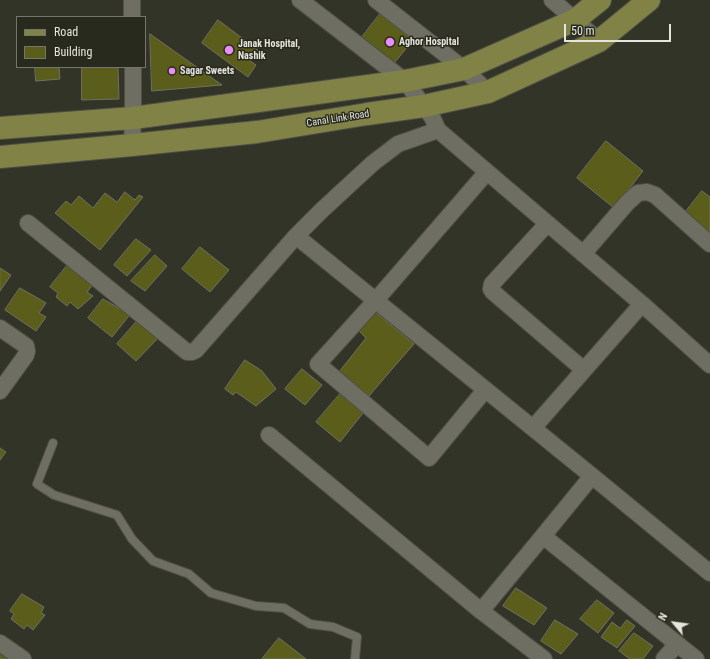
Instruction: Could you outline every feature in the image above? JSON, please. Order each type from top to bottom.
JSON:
[{"type":"main road","points":[[0,128],[133,118],[405,81],[464,69],[575,20],[600,0]]},
{"type":"main road","name":"Canal Link Road","points":[[0,157],[257,132],[424,106],[488,92],[599,41],[649,0]]},
{"type":"street","points":[[132,0],[132,16]]},
{"type":"street","points":[[300,0],[405,81],[432,117],[438,130],[642,304],[710,365]]},
{"type":"street","points":[[376,0],[464,69],[488,92]]},
{"type":"street","points":[[552,0],[599,41]]},
{"type":"street","points":[[132,145],[133,68]]},
{"type":"street","points":[[28,223],[186,352],[192,352],[196,350],[296,236],[372,163],[398,144],[438,130]]},
{"type":"street","points":[[485,390],[429,458],[318,364],[376,300],[487,172]]},
{"type":"street","points":[[583,254],[627,203],[638,193],[647,192],[655,195],[710,244]]},
{"type":"street","points":[[547,224],[492,284],[491,289],[584,370]]},
{"type":"street","points":[[296,236],[710,573]]},
{"type":"street","points":[[533,428],[642,304]]},
{"type":"street","points":[[0,328],[26,346],[27,351],[26,355],[0,391]]},
{"type":"street","points":[[269,435],[481,611],[544,659]]},
{"type":"street","points":[[481,611],[592,476]]},
{"type":"street","points":[[543,536],[696,659]]},
{"type":"street","points":[[0,643],[23,659]]},
{"type":"street","points":[[664,659],[677,644]]},
{"type":"lane","points":[[53,443],[37,484],[54,495],[117,515],[132,539],[153,561],[188,574],[211,593],[256,606],[284,608],[310,624],[333,627],[357,637],[355,659]]},
{"type":"building","points":[[380,14],[413,40],[391,67],[359,41]]},
{"type":"building","points":[[218,20],[258,50],[250,61],[256,65],[248,77],[202,43]]},
{"type":"building","points":[[150,34],[222,85],[152,91]]},
{"type":"building","points":[[35,68],[59,68],[60,79],[36,81]]},
{"type":"building","points":[[82,68],[118,68],[119,99],[82,100]]},
{"type":"building","points":[[606,141],[643,171],[614,208],[577,178]]},
{"type":"building","points":[[702,191],[710,197],[710,234],[684,214]]},
{"type":"building","points":[[125,192],[135,200],[139,195],[143,197],[100,250],[55,213],[66,201],[71,205],[79,196],[93,208],[105,193],[117,202]]},
{"type":"building","points":[[136,239],[151,250],[127,276],[114,265]]},
{"type":"building","points":[[200,247],[229,270],[210,292],[182,269]]},
{"type":"building","points":[[155,255],[167,266],[145,291],[131,281]]},
{"type":"building","points":[[70,262],[95,282],[87,292],[93,296],[78,309],[70,302],[67,306],[56,297],[58,293],[50,287]]},
{"type":"building","points":[[0,268],[11,275],[0,291]]},
{"type":"building","points":[[20,288],[46,303],[39,313],[46,317],[36,331],[5,310]]},
{"type":"building","points":[[103,299],[122,310],[124,307],[132,312],[112,337],[88,318]]},
{"type":"building","points":[[374,311],[414,344],[369,396],[339,372],[366,338],[358,330]]},
{"type":"building","points":[[138,320],[159,337],[136,361],[117,344]]},
{"type":"building","points":[[245,360],[262,371],[276,389],[256,406],[236,392],[233,395],[225,389]]},
{"type":"building","points":[[302,369],[322,385],[305,405],[285,389]]},
{"type":"building","points":[[340,394],[363,413],[340,442],[316,422]]},
{"type":"building","points":[[0,448],[6,452],[0,460]]},
{"type":"building","points":[[516,588],[547,608],[534,625],[503,606]]},
{"type":"building","points":[[22,594],[44,607],[41,613],[45,615],[33,630],[27,625],[24,629],[11,619],[14,614],[10,611]]},
{"type":"building","points":[[597,600],[614,613],[598,633],[580,619]]},
{"type":"building","points":[[555,620],[578,634],[561,654],[541,641]]},
{"type":"building","points":[[627,620],[635,626],[617,648],[601,637],[612,622],[620,628]]},
{"type":"building","points":[[634,633],[653,646],[643,659],[630,659],[619,651]]},
{"type":"building","points":[[279,638],[306,659],[262,659]]},
{"type":"building","points":[[0,649],[12,659],[0,659]]},
{"type":"place","name":"Aghor Hospital","points":[[390,42]]},
{"type":"place","name":"Janak Hospital, Nashik","points":[[229,50]]},
{"type":"place","name":"Sagar Sweets","points":[[172,71]]}]
